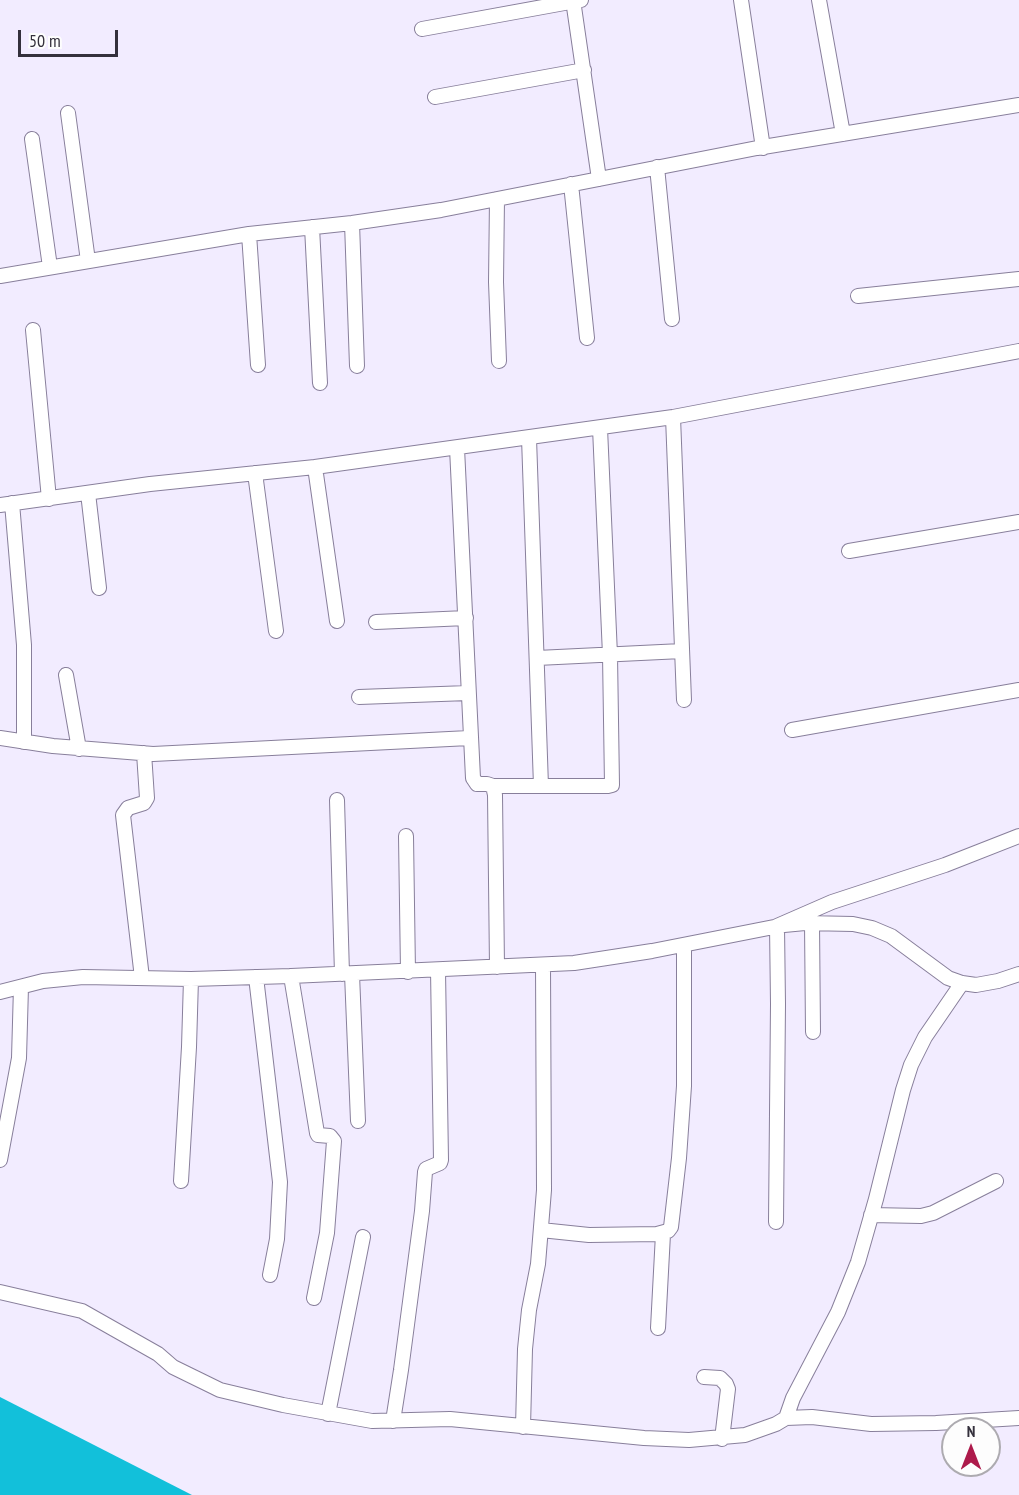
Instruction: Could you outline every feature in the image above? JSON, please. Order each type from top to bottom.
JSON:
[{"type":"street","points":[[422,29],[576,0],[598,179]]},
{"type":"street","points":[[741,0],[763,147]]},
{"type":"street","points":[[819,0],[843,134]]},
{"type":"street","points":[[435,97],[584,70]]},
{"type":"street","points":[[0,276],[249,234],[352,223],[441,210],[763,147],[1019,105]]},
{"type":"street","points":[[68,113],[88,261]]},
{"type":"street","points":[[32,139],[50,267]]},
{"type":"street","points":[[657,167],[672,319]]},
{"type":"street","points":[[571,184],[587,338]]},
{"type":"street","points":[[497,199],[495,282],[499,361]]},
{"type":"street","points":[[352,223],[357,366]]},
{"type":"street","points":[[312,227],[320,383]]},
{"type":"street","points":[[249,234],[258,364]]},
{"type":"street","points":[[858,296],[1019,279]]},
{"type":"street","points":[[33,330],[49,499]]},
{"type":"street","points":[[24,742],[24,645],[6,504],[150,484],[315,467],[673,417],[1019,351]]},
{"type":"street","points":[[673,417],[684,699]]},
{"type":"street","points":[[457,448],[466,618],[469,738],[474,782],[493,786],[609,786],[612,784],[610,655],[600,428]]},
{"type":"street","points":[[529,438],[541,786]]},
{"type":"street","points":[[315,467],[337,621]]},
{"type":"street","points":[[255,473],[276,631]]},
{"type":"street","points":[[88,493],[99,588]]},
{"type":"street","points":[[849,551],[1019,522]]},
{"type":"street","points":[[376,622],[466,618]]},
{"type":"street","points":[[537,658],[682,651]]},
{"type":"street","points":[[66,675],[79,748]]},
{"type":"street","points":[[792,730],[1019,690]]},
{"type":"street","points":[[359,697],[468,693]]},
{"type":"street","points":[[0,738],[144,753],[469,738]]},
{"type":"street","points":[[142,978],[123,815],[128,808],[144,803],[147,798],[144,753]]},
{"type":"street","points":[[493,786],[495,795],[497,967]]},
{"type":"street","points":[[337,800],[358,1121]]},
{"type":"street","points":[[406,836],[408,972]]},
{"type":"street","points":[[777,926],[832,902],[1019,836]]},
{"type":"street","points":[[812,923],[813,1032]]},
{"type":"street","points":[[0,992],[43,981],[83,977],[191,979],[543,965],[608,959],[777,926],[812,923],[853,924],[872,928],[891,936],[948,978],[962,983],[975,985],[1019,974]]},
{"type":"street","points":[[776,1222],[777,926]]},
{"type":"street","points":[[541,1230],[589,1235],[663,1234],[671,1227],[681,1133],[686,1049],[684,945]]},
{"type":"street","points":[[523,1427],[525,1349],[541,1230],[545,1144],[543,965]]},
{"type":"street","points":[[393,1421],[420,1231],[425,1172],[441,1160],[438,970]]},
{"type":"street","points":[[291,976],[317,1133],[330,1136],[334,1141],[327,1233],[315,1299]]},
{"type":"street","points":[[256,977],[280,1182],[277,1239],[270,1275]]},
{"type":"street","points":[[181,1181],[188,1080],[191,979]]},
{"type":"street","points":[[786,1418],[838,1312],[858,1262],[911,1065],[925,1037],[962,983]]},
{"type":"street","points":[[0,1160],[19,1058],[21,987]]},
{"type":"street","points":[[872,1215],[921,1216],[933,1213],[996,1181]]},
{"type":"street","points":[[658,1328],[663,1234]]},
{"type":"street","points":[[328,1413],[363,1237]]},
{"type":"street","points":[[0,1292],[82,1311],[158,1354],[173,1367],[220,1390],[372,1421],[450,1419],[644,1438],[689,1440],[722,1438],[762,1430],[786,1418],[812,1417],[871,1424],[1019,1418]]},
{"type":"street","points":[[704,1377],[720,1378],[728,1389],[722,1438]]},
{"type":"water","points":[[0,1397],[192,1495],[0,1495]]}]
